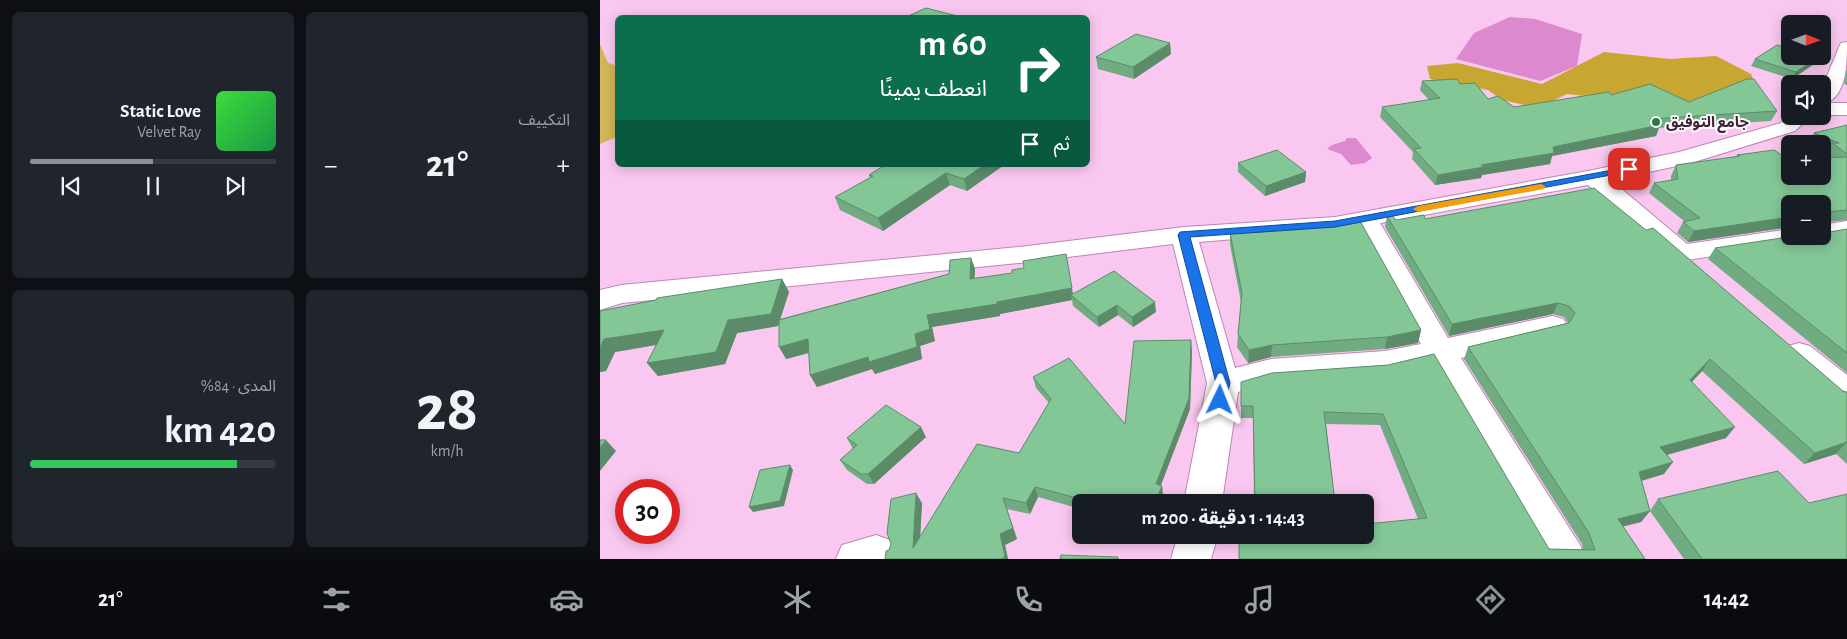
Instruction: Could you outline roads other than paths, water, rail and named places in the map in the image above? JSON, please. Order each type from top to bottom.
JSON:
[{"type":"street","points":[[1831,91],[1847,47]]},
{"type":"street","points":[[1831,101],[1847,105]]},
{"type":"street","points":[[1831,102],[1847,109]]},
{"type":"street","points":[[600,300],[621,294],[1019,255],[1184,235],[1335,224],[1593,177],[1684,158],[1790,125]]},
{"type":"street","points":[[1593,177],[1706,274]]},
{"type":"street","points":[[1365,218],[1441,352],[1566,559]]},
{"type":"street","points":[[1831,231],[1847,229]]},
{"type":"street","points":[[1184,235],[1223,383],[1204,494]]},
{"type":"street","points":[[1682,253],[1781,238]]},
{"type":"street","points":[[1223,383],[1271,371],[1385,363],[1553,326]]},
{"type":"street","points":[[1780,338],[1847,393]]},
{"type":"street","points":[[1192,559],[1196,544]]},
{"type":"place","name":"جامع التوفيق","points":[[1656,122]]}]
